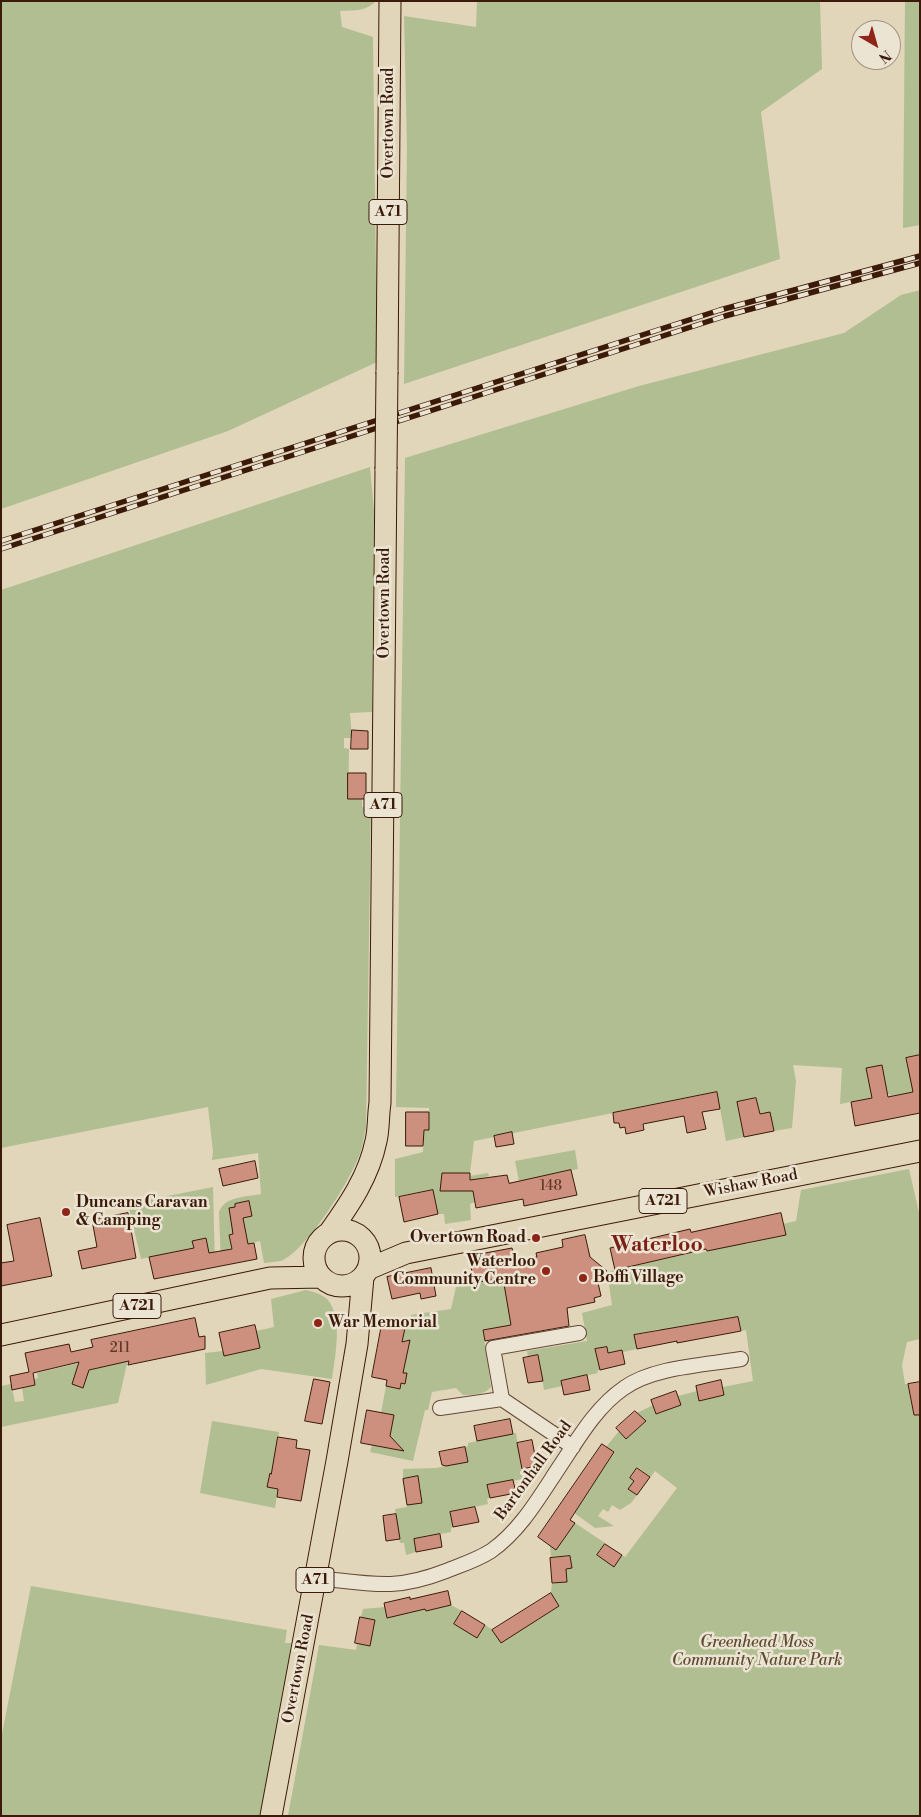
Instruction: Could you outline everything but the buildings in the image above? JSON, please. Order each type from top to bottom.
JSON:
[{"type":"main road","name":"Overtown Road","points":[[329,1233],[352,1200],[363,1178],[376,1141],[380,1103],[390,1]]},
{"type":"main road","name":"Wishaw Road","points":[[365,1273],[406,1253],[920,1152]]},
{"type":"main road","points":[[352,1200],[360,1237],[369,1252],[370,1261],[365,1273],[347,1286],[330,1281],[316,1269],[314,1253],[322,1238],[329,1233],[343,1230],[360,1237]]},
{"type":"main road","name":"Wishaw Road","points":[[360,1237],[387,1248],[406,1253]]},
{"type":"main road","name":"A721","points":[[273,1278],[314,1253]]},
{"type":"main road","name":"Overtown Road","points":[[271,1816],[316,1578],[356,1344],[365,1273]]},
{"type":"main road","name":"A721","points":[[1,1335],[273,1278],[330,1281]]},
{"type":"main road","name":"Overtown Road","points":[[330,1281],[356,1344]]},
{"type":"street","points":[[502,1399],[493,1348],[579,1333]]},
{"type":"street","name":"Bartonhall Road","points":[[316,1578],[372,1584],[403,1583],[422,1579],[475,1559],[506,1539],[516,1528],[542,1495],[604,1404],[625,1387],[650,1374],[740,1359]]},
{"type":"street","points":[[440,1408],[502,1399],[573,1447]]},
{"type":"green space","points":[[1,1],[376,1],[364,9],[340,11],[342,27],[373,37],[377,362],[228,431],[1,509]]},
{"type":"green space","points":[[477,1],[820,1],[822,69],[761,112],[780,259],[404,384],[407,147],[404,16],[476,27]]},
{"type":"green space","points":[[905,1],[920,1],[920,225],[903,228]]},
{"type":"green space","points":[[920,290],[920,1091],[890,1096],[889,1094],[840,1104],[842,1068],[793,1065],[796,1081],[792,1128],[774,1131],[760,1114],[756,1098],[737,1102],[744,1137],[726,1141],[717,1092],[474,1141],[470,1173],[442,1174],[441,1191],[470,1191],[470,1176],[488,1173],[489,1176],[481,1178],[482,1185],[475,1202],[470,1204],[471,1220],[445,1224],[444,1214],[438,1214],[432,1190],[395,1197],[395,1159],[423,1152],[424,1130],[429,1130],[429,1108],[396,1107],[405,458],[639,386],[844,333],[901,295]]},
{"type":"green space","points":[[370,467],[374,511],[372,712],[350,713],[352,738],[344,738],[344,748],[349,749],[348,798],[362,799],[362,807],[371,806],[366,1128],[361,1151],[349,1178],[317,1227],[293,1253],[283,1260],[264,1263],[260,1241],[248,1244],[229,1235],[232,1249],[227,1250],[221,1266],[219,1212],[231,1200],[261,1194],[258,1153],[212,1160],[213,1152],[208,1107],[1,1148],[1,590]]},
{"type":"green space","points":[[575,1150],[578,1169],[519,1181],[515,1161]]},
{"type":"green space","name":"Greenhead Moss Community Nature Park","points":[[909,1169],[920,1217],[920,1339],[907,1342],[902,1365],[905,1384],[908,1384],[911,1402],[920,1400],[920,1816],[288,1816],[319,1645],[356,1650],[357,1644],[370,1646],[375,1620],[361,1617],[363,1609],[385,1607],[387,1617],[423,1600],[426,1611],[451,1605],[462,1611],[455,1624],[485,1625],[493,1630],[532,1611],[538,1620],[559,1606],[551,1593],[552,1583],[567,1582],[566,1569],[572,1568],[570,1556],[551,1557],[550,1546],[564,1539],[575,1523],[605,1543],[597,1555],[614,1567],[622,1555],[625,1557],[677,1488],[655,1471],[651,1477],[637,1467],[630,1478],[643,1487],[641,1490],[632,1483],[628,1489],[637,1495],[631,1503],[620,1510],[612,1505],[608,1512],[603,1509],[598,1516],[614,1526],[595,1528],[566,1507],[578,1508],[592,1486],[584,1481],[592,1469],[600,1474],[614,1453],[606,1447],[619,1431],[626,1439],[645,1422],[637,1413],[653,1405],[656,1414],[681,1405],[678,1396],[697,1391],[699,1400],[724,1395],[723,1387],[753,1381],[746,1330],[741,1331],[738,1317],[713,1322],[702,1335],[700,1323],[675,1328],[662,1341],[659,1329],[634,1335],[637,1349],[608,1353],[607,1347],[596,1349],[600,1370],[597,1371],[598,1373],[562,1381],[562,1386],[544,1390],[538,1355],[528,1357],[527,1351],[587,1341],[582,1313],[612,1305],[607,1272],[699,1251],[700,1253],[785,1235],[783,1224],[796,1221],[801,1190]]},
{"type":"green space","points":[[213,1187],[215,1266],[193,1241],[195,1255],[181,1273],[177,1251],[141,1259],[128,1204]]},
{"type":"green space","points":[[501,1278],[503,1284],[512,1282],[531,1321],[483,1330],[491,1387],[485,1392],[474,1395],[463,1395],[456,1388],[432,1392],[428,1410],[425,1410],[413,1461],[370,1452],[372,1445],[392,1449],[396,1443],[391,1440],[392,1437],[382,1435],[384,1428],[391,1429],[394,1415],[381,1413],[386,1386],[400,1389],[401,1383],[405,1384],[407,1373],[403,1373],[406,1358],[402,1343],[405,1329],[395,1326],[395,1320],[411,1322],[411,1315],[451,1309],[456,1287]]},
{"type":"green space","points":[[306,1290],[321,1295],[328,1300],[333,1308],[337,1338],[332,1379],[261,1369],[206,1385],[205,1353],[223,1351],[225,1356],[260,1348],[256,1331],[274,1327],[271,1299]]},
{"type":"green space","points":[[129,1355],[118,1403],[1,1427],[1,1386],[11,1384],[15,1402],[24,1401],[22,1388],[35,1385],[34,1379],[38,1378],[37,1373],[79,1363],[86,1371],[110,1365]]},
{"type":"green space","points":[[212,1421],[279,1432],[273,1465],[285,1476],[270,1473],[267,1487],[278,1489],[275,1508],[200,1493]]},
{"type":"green space","points":[[516,1433],[523,1479],[487,1485],[490,1498],[487,1499],[488,1504],[450,1512],[453,1527],[451,1532],[414,1539],[416,1552],[406,1555],[404,1543],[400,1543],[395,1509],[407,1507],[421,1489],[418,1477],[403,1479],[403,1469],[436,1468],[467,1462],[465,1447],[468,1446],[468,1443]]},
{"type":"green space","points":[[31,1586],[287,1630],[285,1643],[291,1643],[289,1660],[262,1816],[1,1816],[1,1739]]},
{"type":"railway","points":[[1,541],[720,310],[920,256]]},
{"type":"railway","points":[[1,549],[725,316],[920,263]]},
{"type":"place","name":"Duncans Caravan & Camping","points":[[66,1212]]},
{"type":"place","name":"Overtown Road","points":[[536,1238]]},
{"type":"place","name":"Waterloo Community Centre","points":[[546,1271]]},
{"type":"place","name":"Boffi Village","points":[[583,1278]]},
{"type":"place","name":"War Memorial","points":[[318,1323]]},
{"type":"district","name":"Waterloo","points":[[657,1246]]}]
